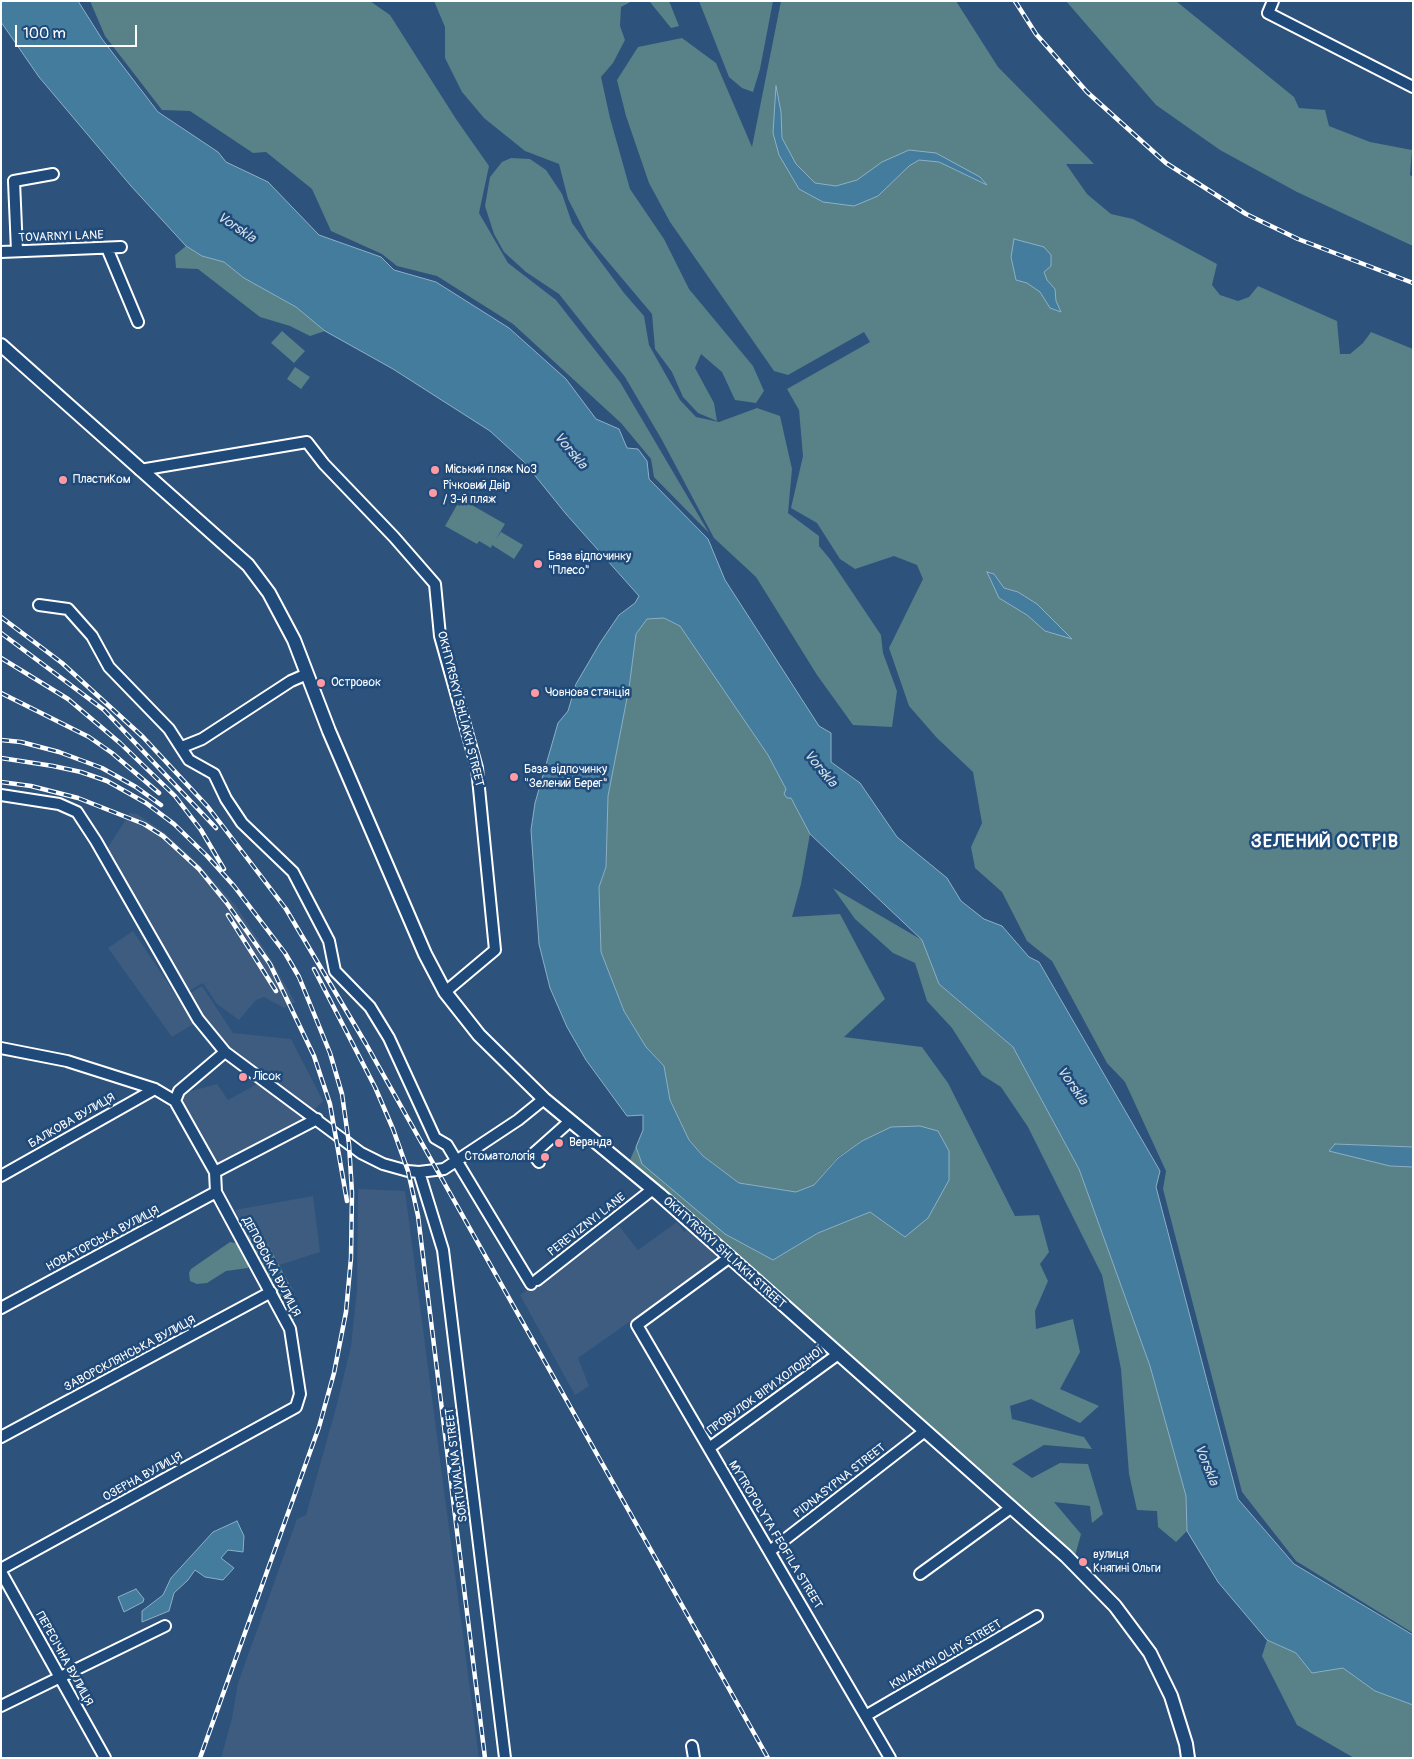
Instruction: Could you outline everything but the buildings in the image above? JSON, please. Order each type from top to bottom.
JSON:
[{"type":"main road","name":"OKHTYRSKYI SHLIAKH STREET","points":[[1,345],[248,565],[269,593],[294,640],[424,954],[445,992],[479,1035],[569,1122],[653,1189],[730,1257],[838,1355],[1012,1507],[1066,1556],[1116,1606],[1150,1653],[1171,1696],[1186,1744],[1188,1758]]},
{"type":"street","points":[[1273,1],[1268,13],[1413,87]]},
{"type":"street","points":[[17,251],[14,181],[53,174]]},
{"type":"street","name":"TOVARNYI LANE","points":[[1,252],[121,247]]},
{"type":"street","points":[[107,248],[138,322]]},
{"type":"street","name":"OKHTYRSKYI SHLIAKH STREET","points":[[140,470],[307,442],[324,464],[394,536],[435,584],[440,636],[477,768],[495,950],[445,992]]},
{"type":"street","points":[[39,605],[68,609],[92,636],[109,666],[169,729],[189,760],[214,774],[226,799],[242,822],[293,872],[329,941],[335,971],[370,1007],[389,1038],[435,1138],[447,1145],[456,1162]]},
{"type":"street","points":[[182,747],[202,739],[290,681],[307,674]]},
{"type":"street","points":[[1,795],[60,804],[77,812],[101,848],[198,1019],[225,1052],[361,1153],[392,1168],[420,1172],[444,1169],[518,1120],[544,1099]]},
{"type":"street","points":[[1,1059],[5,1049]]},
{"type":"street","name":"ДЕПОВСЬКА ВУЛИЦЯ","points":[[5,1049],[67,1061],[155,1088],[175,1100],[215,1172],[216,1192],[290,1329],[300,1394],[296,1407]]},
{"type":"street","points":[[175,1100],[179,1091],[225,1052]]},
{"type":"street","name":"БАЛКОВА ВУЛИЦЯ","points":[[1,1176],[155,1088]]},
{"type":"street","points":[[215,1172],[317,1120]]},
{"type":"street","points":[[539,1162],[533,1154],[569,1122]]},
{"type":"street","name":"PEREVIZNYI LANE","points":[[456,1162],[534,1282],[653,1189]]},
{"type":"street","name":"SORTUVALNA STREET","points":[[420,1172],[443,1250],[505,1758]]},
{"type":"street","name":"НОВАТОРСЬКА ВУЛИЦЯ","points":[[1,1308],[216,1192]]},
{"type":"street","name":"MYTROPOLYTA FEOFILA STREET","points":[[730,1257],[637,1325],[867,1715],[890,1758]]},
{"type":"street","name":"ЗАВОРСКЛЯНСЬКА ВУЛИЦЯ","points":[[1,1437],[271,1292]]},
{"type":"street","name":"ПРОВУЛОК ВІРИ ХОЛОДНОЇ","points":[[710,1448],[838,1355]]},
{"type":"street","name":"ОЗЕРНА ВУЛИЦЯ","points":[[1,1571],[296,1407]]},
{"type":"street","name":"PIDNASYPNA STREET","points":[[770,1551],[925,1431]]},
{"type":"street","points":[[920,1574],[1012,1507]]},
{"type":"street","name":"ПЕРЕСІЧНА ВУЛИЦЯ","points":[[1,1571],[105,1758]]},
{"type":"street","name":"KNIAHYNI OLHY STREET","points":[[867,1715],[1037,1616]]},
{"type":"street","points":[[1,1706],[165,1626]]},
{"type":"street","points":[[692,1746],[694,1758]]},
{"type":"shaded area","points":[[130,813],[137,814],[165,833],[199,864],[236,906],[269,956],[295,1002],[284,1008],[264,997],[256,1000],[239,1020],[217,1004],[203,983],[189,991],[105,852]]},
{"type":"shaded area","points":[[133,931],[195,1023],[172,1037],[108,948]]},
{"type":"shaded area","points":[[202,986],[233,1033],[291,1039],[323,1101],[313,1111],[227,1048],[205,1018],[190,993]]},
{"type":"shaded area","points":[[217,1084],[228,1100],[257,1084],[305,1114],[304,1122],[215,1165],[180,1104],[184,1093]]},
{"type":"shaded area","points":[[358,1189],[405,1191],[479,1758],[221,1758],[232,1718],[238,1683],[297,1519],[306,1515],[351,1346],[357,1289]]},
{"type":"shaded area","points":[[313,1196],[320,1252],[264,1270],[235,1210]]},
{"type":"shaded area","points":[[677,1222],[684,1232],[688,1229],[718,1256],[703,1270],[578,1358],[589,1386],[575,1395],[520,1295],[619,1226],[638,1250]]},
{"type":"green space","points":[[90,1],[370,1],[390,15],[456,119],[489,166],[479,213],[508,263],[556,300],[620,382],[709,533],[654,477],[651,459],[621,423],[513,324],[437,276],[397,266],[382,254],[331,231],[312,189],[266,152],[253,153],[190,111],[162,110],[105,36]]},
{"type":"green space","points":[[434,1],[632,1],[621,7],[620,26],[625,40],[613,63],[601,77],[610,118],[630,189],[664,239],[689,289],[753,366],[764,391],[756,403],[735,400],[722,372],[701,354],[695,368],[714,403],[717,421],[698,413],[683,397],[672,372],[655,349],[652,314],[588,238],[568,199],[559,164],[525,151],[484,118],[462,92],[445,58],[445,27]]},
{"type":"green space","points":[[645,1],[669,1],[679,26],[671,28],[650,2]]},
{"type":"green space","points":[[699,1],[773,1],[760,69],[753,92],[742,88],[729,77]]},
{"type":"green space","points":[[781,1],[956,1],[998,67],[1094,164],[1066,164],[1087,194],[1111,214],[1133,219],[1217,264],[1212,285],[1220,295],[1238,301],[1249,297],[1258,286],[1337,321],[1340,354],[1350,354],[1363,343],[1371,332],[1413,349],[1413,1147],[1336,1144],[1390,1166],[1413,1167],[1413,1633],[1296,1561],[1242,1492],[1163,1189],[1166,1171],[1125,1082],[1107,1063],[1052,961],[1027,941],[1002,892],[975,868],[971,847],[982,823],[973,772],[937,738],[909,706],[889,648],[923,579],[917,565],[894,556],[855,569],[840,559],[817,523],[791,508],[803,456],[799,410],[787,389],[870,342],[864,332],[788,375],[774,371],[670,222],[649,183],[626,116],[617,80],[638,47],[682,38],[716,63],[752,147]]},
{"type":"green space","points":[[1066,1],[1176,1],[1294,97],[1299,108],[1325,110],[1329,126],[1370,142],[1412,150],[1410,175],[1413,177],[1413,246],[1297,192],[1220,150],[1156,105]]},
{"type":"green space","points":[[511,158],[530,159],[546,170],[562,194],[572,223],[624,293],[644,316],[649,345],[680,400],[696,417],[719,422],[757,408],[780,416],[792,469],[788,513],[819,536],[819,546],[830,559],[881,635],[883,653],[897,691],[892,727],[853,725],[817,675],[756,577],[714,538],[662,440],[625,377],[559,294],[526,272],[504,252],[494,234],[485,206],[490,177],[502,162]]},
{"type":"green space","points":[[186,246],[202,256],[224,262],[244,278],[296,307],[325,331],[310,336],[290,326],[260,317],[198,269],[176,268],[175,255]]},
{"type":"green space","points":[[282,331],[305,351],[294,363],[271,343]]},
{"type":"green space","points":[[295,367],[310,377],[301,389],[287,379]]},
{"type":"green space","points":[[463,500],[505,524],[496,539],[501,532],[523,545],[514,559],[492,545],[491,548],[479,541],[477,544],[445,526],[457,505],[460,506]]},
{"type":"green space","points":[[664,618],[680,626],[768,755],[810,834],[801,884],[792,917],[840,914],[885,999],[844,1037],[922,1047],[948,1083],[1015,1216],[1039,1215],[1049,1252],[1040,1264],[1048,1281],[1035,1311],[1036,1329],[1073,1319],[1080,1352],[1060,1389],[1099,1406],[1080,1423],[1031,1399],[1010,1406],[1012,1419],[1084,1437],[1092,1449],[1044,1445],[1012,1464],[1032,1478],[1060,1463],[1088,1464],[1103,1514],[1092,1523],[1090,1506],[1054,1502],[1081,1534],[1075,1556],[630,1160],[643,1130],[636,1147],[773,1260],[818,1233],[870,1212],[905,1237],[920,1126],[891,1128],[862,1141],[838,1157],[814,1185],[796,1192],[739,1183],[703,1156],[689,1140],[670,1100],[664,1066],[646,1047],[624,1011],[601,952],[599,887],[606,867],[608,796],[629,688],[636,634],[647,619]]},
{"type":"green space","points":[[833,888],[922,940],[939,984],[1013,1047],[1079,1169],[1150,1366],[1186,1496],[1187,1531],[1176,1542],[1158,1527],[1157,1511],[1137,1510],[1129,1474],[1121,1369],[1102,1275],[1028,1127],[1001,1087],[982,1075],[952,1028],[927,1001],[915,963],[893,953],[855,919]]},
{"type":"green space","points":[[252,1233],[263,1235],[292,1289],[298,1305],[294,1320],[287,1320],[247,1242],[247,1237]]},
{"type":"green space","points":[[230,1242],[240,1244],[250,1262],[248,1268],[226,1271],[207,1283],[197,1284],[190,1281],[189,1273],[191,1269]]},
{"type":"green space","points":[[1267,1640],[1296,1653],[1312,1673],[1343,1668],[1375,1691],[1413,1705],[1413,1758],[1354,1758],[1297,1725],[1262,1656]]},
{"type":"water","name":"Vorskla","points":[[1,1],[78,1],[102,39],[158,112],[218,152],[226,162],[268,182],[319,235],[381,257],[394,270],[436,282],[509,328],[566,379],[596,419],[619,429],[627,448],[638,449],[647,461],[649,479],[708,539],[725,580],[819,726],[831,733],[831,762],[860,783],[897,837],[947,878],[961,901],[984,919],[1002,926],[1029,957],[1039,962],[1160,1171],[1156,1187],[1238,1499],[1294,1564],[1413,1635],[1413,1705],[1375,1691],[1343,1668],[1312,1673],[1296,1653],[1267,1640],[1218,1582],[1187,1531],[1186,1496],[1150,1366],[1079,1169],[1013,1047],[939,984],[922,940],[810,834],[791,798],[787,798],[784,794],[786,789],[768,755],[680,626],[664,618],[647,619],[636,634],[629,688],[608,796],[606,867],[599,887],[601,952],[624,1011],[646,1047],[664,1066],[670,1100],[689,1140],[703,1156],[739,1183],[796,1192],[814,1185],[838,1158],[862,1141],[891,1127],[920,1126],[938,1131],[949,1151],[949,1180],[928,1218],[905,1237],[870,1212],[818,1233],[773,1260],[725,1234],[642,1164],[636,1147],[643,1130],[643,1115],[627,1116],[586,1060],[567,1027],[550,988],[539,944],[531,830],[535,803],[558,723],[568,711],[576,684],[619,615],[635,603],[639,596],[566,514],[524,462],[490,431],[393,369],[325,331],[296,307],[244,278],[224,262],[202,256],[186,246],[131,186],[39,77],[1,22]]},
{"type":"water","points":[[776,86],[781,112],[782,138],[796,164],[815,183],[836,186],[857,180],[882,162],[909,150],[936,153],[980,177],[987,185],[939,162],[919,160],[909,166],[878,196],[854,206],[823,202],[799,189],[779,155],[773,133]]},
{"type":"water","points":[[1014,239],[1044,247],[1051,255],[1051,266],[1044,272],[1047,280],[1055,289],[1056,301],[1061,312],[1050,308],[1040,292],[1027,283],[1016,280],[1011,257]]},
{"type":"water","points":[[987,572],[994,574],[1004,588],[1018,592],[1037,604],[1072,639],[1045,631],[1027,615],[999,598]]},
{"type":"water","points":[[1335,1144],[1413,1147],[1413,1167],[1390,1166],[1329,1151]]},
{"type":"water","points":[[237,1521],[244,1536],[243,1552],[228,1550],[221,1558],[234,1568],[223,1580],[205,1577],[195,1570],[188,1580],[174,1593],[169,1611],[142,1622],[142,1611],[163,1595],[171,1578],[213,1532]]},
{"type":"water","points":[[136,1589],[144,1599],[143,1602],[124,1612],[118,1597]]},
{"type":"railway","points":[[1015,1],[1036,34],[1087,92],[1166,163],[1246,214],[1298,239],[1413,283]]},
{"type":"railway","points":[[1,617],[62,663],[143,737],[208,807],[286,909],[366,1044],[768,1758]]},
{"type":"railway","points":[[1,633],[104,710],[216,828]]},
{"type":"railway","points":[[1,658],[68,699],[120,743],[175,796],[201,830],[224,869]]},
{"type":"railway","points":[[1,693],[89,737],[112,753],[159,793]]},
{"type":"railway","points":[[1,740],[21,742],[59,752],[102,768],[136,787],[161,805]]},
{"type":"railway","points":[[1,758],[81,772],[107,781],[146,803],[174,824],[207,856],[234,886],[285,953],[299,977],[330,1053],[342,1094],[349,1144],[352,1193],[351,1258],[346,1312],[334,1373],[319,1427],[200,1758]]},
{"type":"railway","points":[[1,782],[31,786],[78,798],[144,824],[163,836],[199,869],[226,902],[270,964],[314,1056],[330,1104],[347,1201]]},
{"type":"railway","points":[[228,915],[276,991]]},
{"type":"railway","points":[[314,969],[375,1087],[393,1129],[408,1171],[418,1216],[485,1758]]},
{"type":"place","name":"Міський пляж №3","points":[[435,470]]},
{"type":"place","name":"ПластиКом","points":[[63,480]]},
{"type":"place","name":"Річковий Двір / 3-й пляж","points":[[433,493]]},
{"type":"place","name":"База відпочинку \"Плесо\"","points":[[538,564]]},
{"type":"place","name":"Островок","points":[[321,683]]},
{"type":"place","name":"Човнова станція","points":[[535,693]]},
{"type":"place","name":"База відпочинку \"Зелений Берег\"","points":[[514,777]]},
{"type":"place","name":"Лісок","points":[[243,1077]]},
{"type":"place","name":"Веранда","points":[[559,1143]]},
{"type":"place","name":"Стоматологія","points":[[545,1157]]},
{"type":"place","name":"вулиця Княгині Ольги","points":[[1083,1562]]},
{"type":"district","name":"ЗЕЛЕНИЙ ОСТРІВ","points":[[1325,842]]}]
